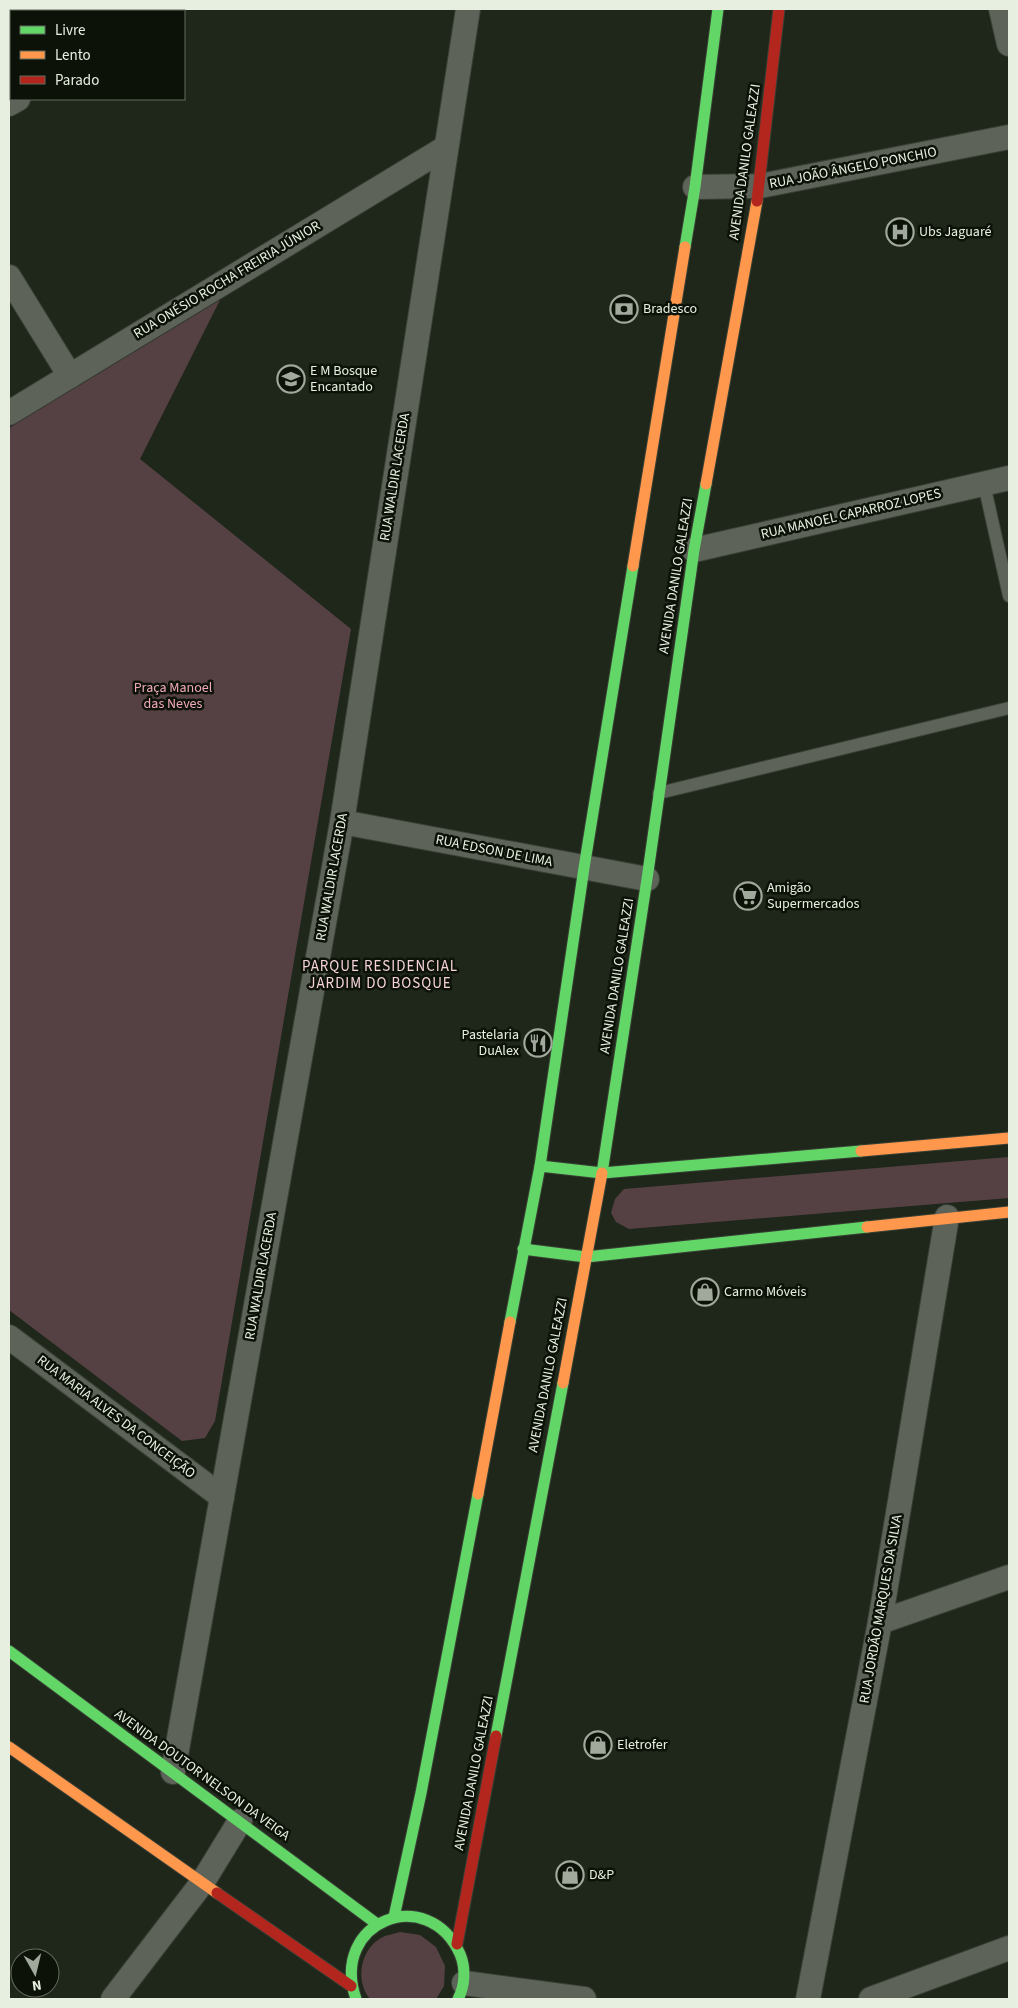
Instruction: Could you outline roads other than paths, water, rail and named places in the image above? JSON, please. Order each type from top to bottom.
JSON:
[{"type":"main road","points":[[394,1917],[420,1793],[540,1166],[584,868],[695,187],[718,9]]},
{"type":"main road","name":"AVENIDA DANILO GALEAZZI","points":[[457,1944],[602,1173],[647,879],[694,550],[760,186],[779,9]]},
{"type":"main road","points":[[540,1166],[602,1173],[1009,1138]]},
{"type":"main road","points":[[523,1249],[586,1257],[947,1217],[1009,1212]]},
{"type":"main road","name":"AVENIDA DOUTOR NELSON DA VEIGA","points":[[9,1651],[377,1924]]},
{"type":"main road","points":[[9,1747],[351,1986]]},
{"type":"main road","points":[[356,1999],[351,1986],[350,1968],[354,1951],[363,1936],[377,1924],[394,1917],[411,1916],[429,1920],[444,1929],[457,1944],[464,1963],[461,1991]]},
{"type":"street","name":"RUA WALDIR LACERDA","points":[[173,1772],[342,822],[468,9]]},
{"type":"street","points":[[1001,9],[1009,44]]},
{"type":"street","name":"RUA JOÃO ÂNGELO PONCHIO","points":[[695,187],[760,186],[1009,137]]},
{"type":"street","name":"RUA ONÉSIO ROCHA FREIRIA JÚNIOR","points":[[9,413],[445,148]]},
{"type":"street","points":[[9,277],[70,376]]},
{"type":"street","name":"RUA MANOEL CAPARROZ LOPES","points":[[694,550],[1009,478]]},
{"type":"street","name":"RUA EDSON DE LIMA","points":[[342,822],[647,879]]},
{"type":"street","name":"RUA JORDÃO MARQUES DA SILVA","points":[[808,1999],[880,1622],[947,1217]]},
{"type":"street","name":"RUA MARIA ALVES DA CONCEIÇÃO","points":[[9,1337],[222,1497]]},
{"type":"street","points":[[880,1622],[1009,1577]]},
{"type":"street","points":[[113,1999],[202,1883],[240,1821]]},
{"type":"street","points":[[871,1999],[1009,1948]]},
{"type":"street","points":[[461,1991],[584,1999]]},
{"type":"lane","points":[[984,484],[1009,596]]},
{"type":"lane","points":[[659,793],[1009,708]]},
{"type":"place","name":"Ubs Jaguaré","points":[[900,232]]},
{"type":"place","name":"Bradesco","points":[[624,309]]},
{"type":"place","name":"E M Bosque Encantado","points":[[291,379]]},
{"type":"place","name":"Amigão Supermercados","points":[[748,896]]},
{"type":"place","name":"Pastelaria DuAlex","points":[[538,1043]]},
{"type":"place","name":"Carmo Móveis","points":[[705,1292]]},
{"type":"place","name":"Eletrofer","points":[[598,1745]]},
{"type":"place","name":"D&P","points":[[570,1875]]},
{"type":"district","name":"PARQUE RESIDENCIAL JARDIM DO BOSQUE","points":[[380,974]]},
{"type":"park label","name":"Praça Manoel das Neves","points":[[173,696]]}]
